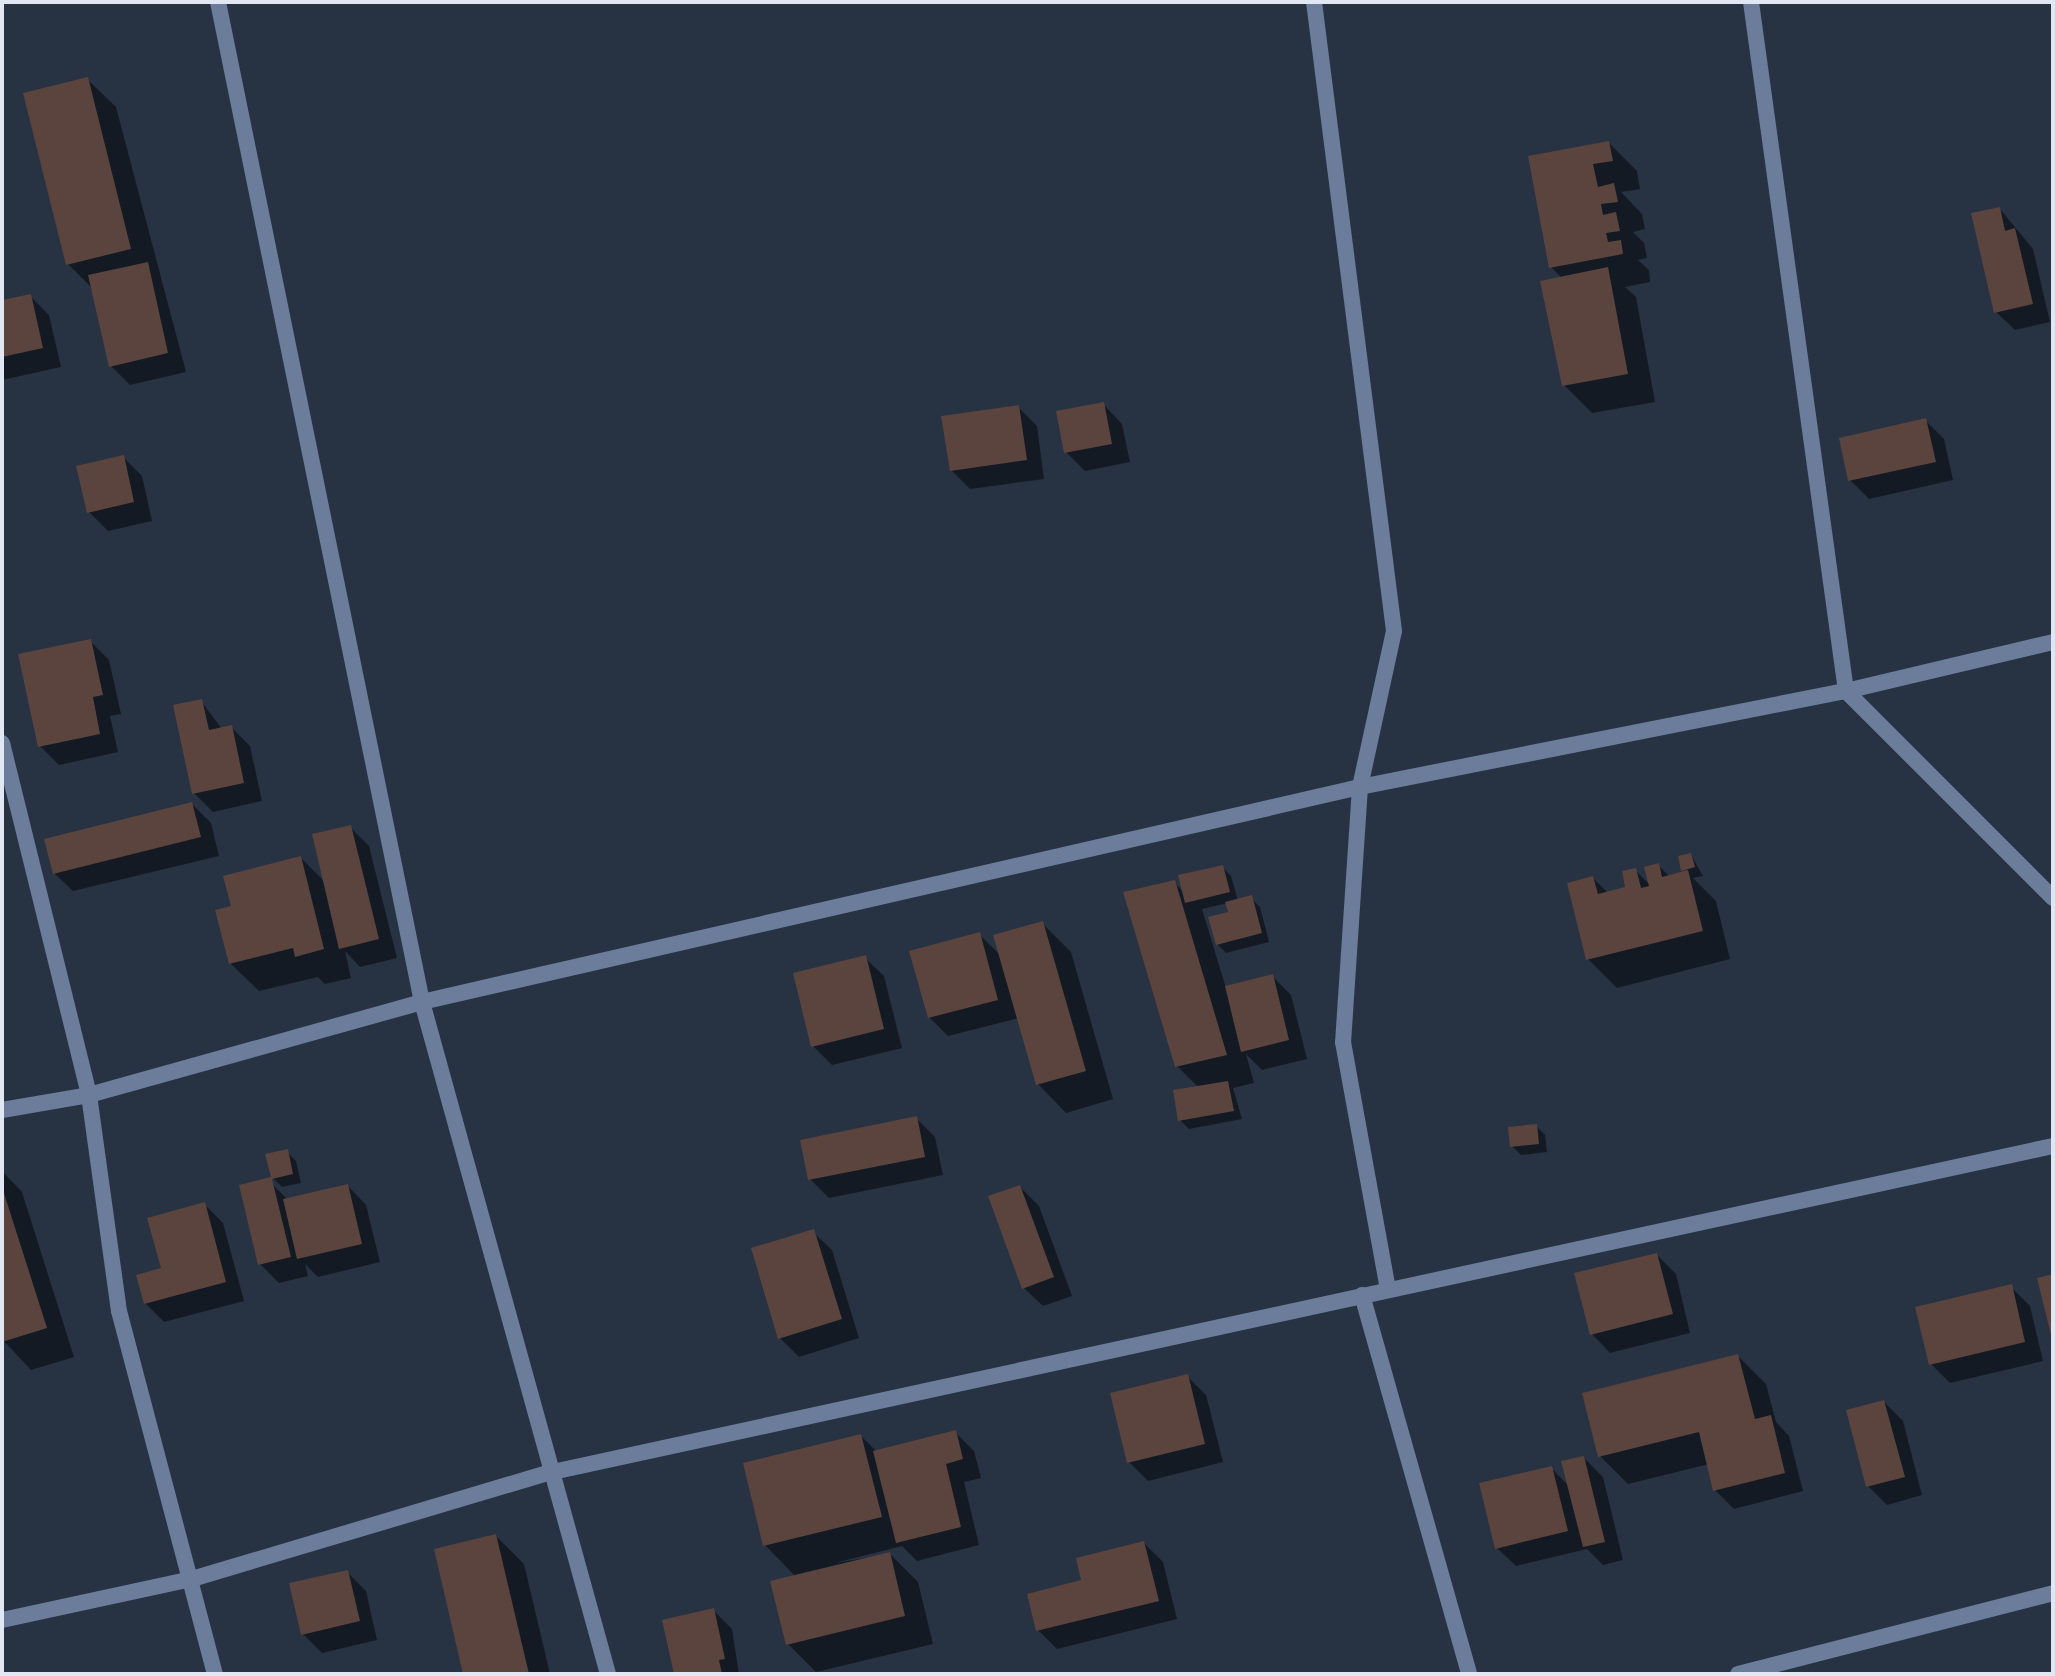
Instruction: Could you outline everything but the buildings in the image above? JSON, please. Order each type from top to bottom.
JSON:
[{"type":"street","points":[[218,2],[422,1002],[548,1473],[608,1674]]},
{"type":"street","points":[[1314,2],[1394,631],[1360,787],[1343,1042],[1388,1290]]},
{"type":"street","points":[[1751,2],[1846,691],[2053,898]]},
{"type":"street","points":[[2,1110],[89,1095],[422,1002],[1360,787],[1846,691],[2053,642]]},
{"type":"street","points":[[2,743],[89,1095],[119,1311],[215,1674]]},
{"type":"street","points":[[2,1620],[192,1579],[548,1473],[2053,1146]]},
{"type":"street","points":[[1362,1295],[1469,1674]]},
{"type":"street","points":[[1738,1674],[2053,1593]]}]
